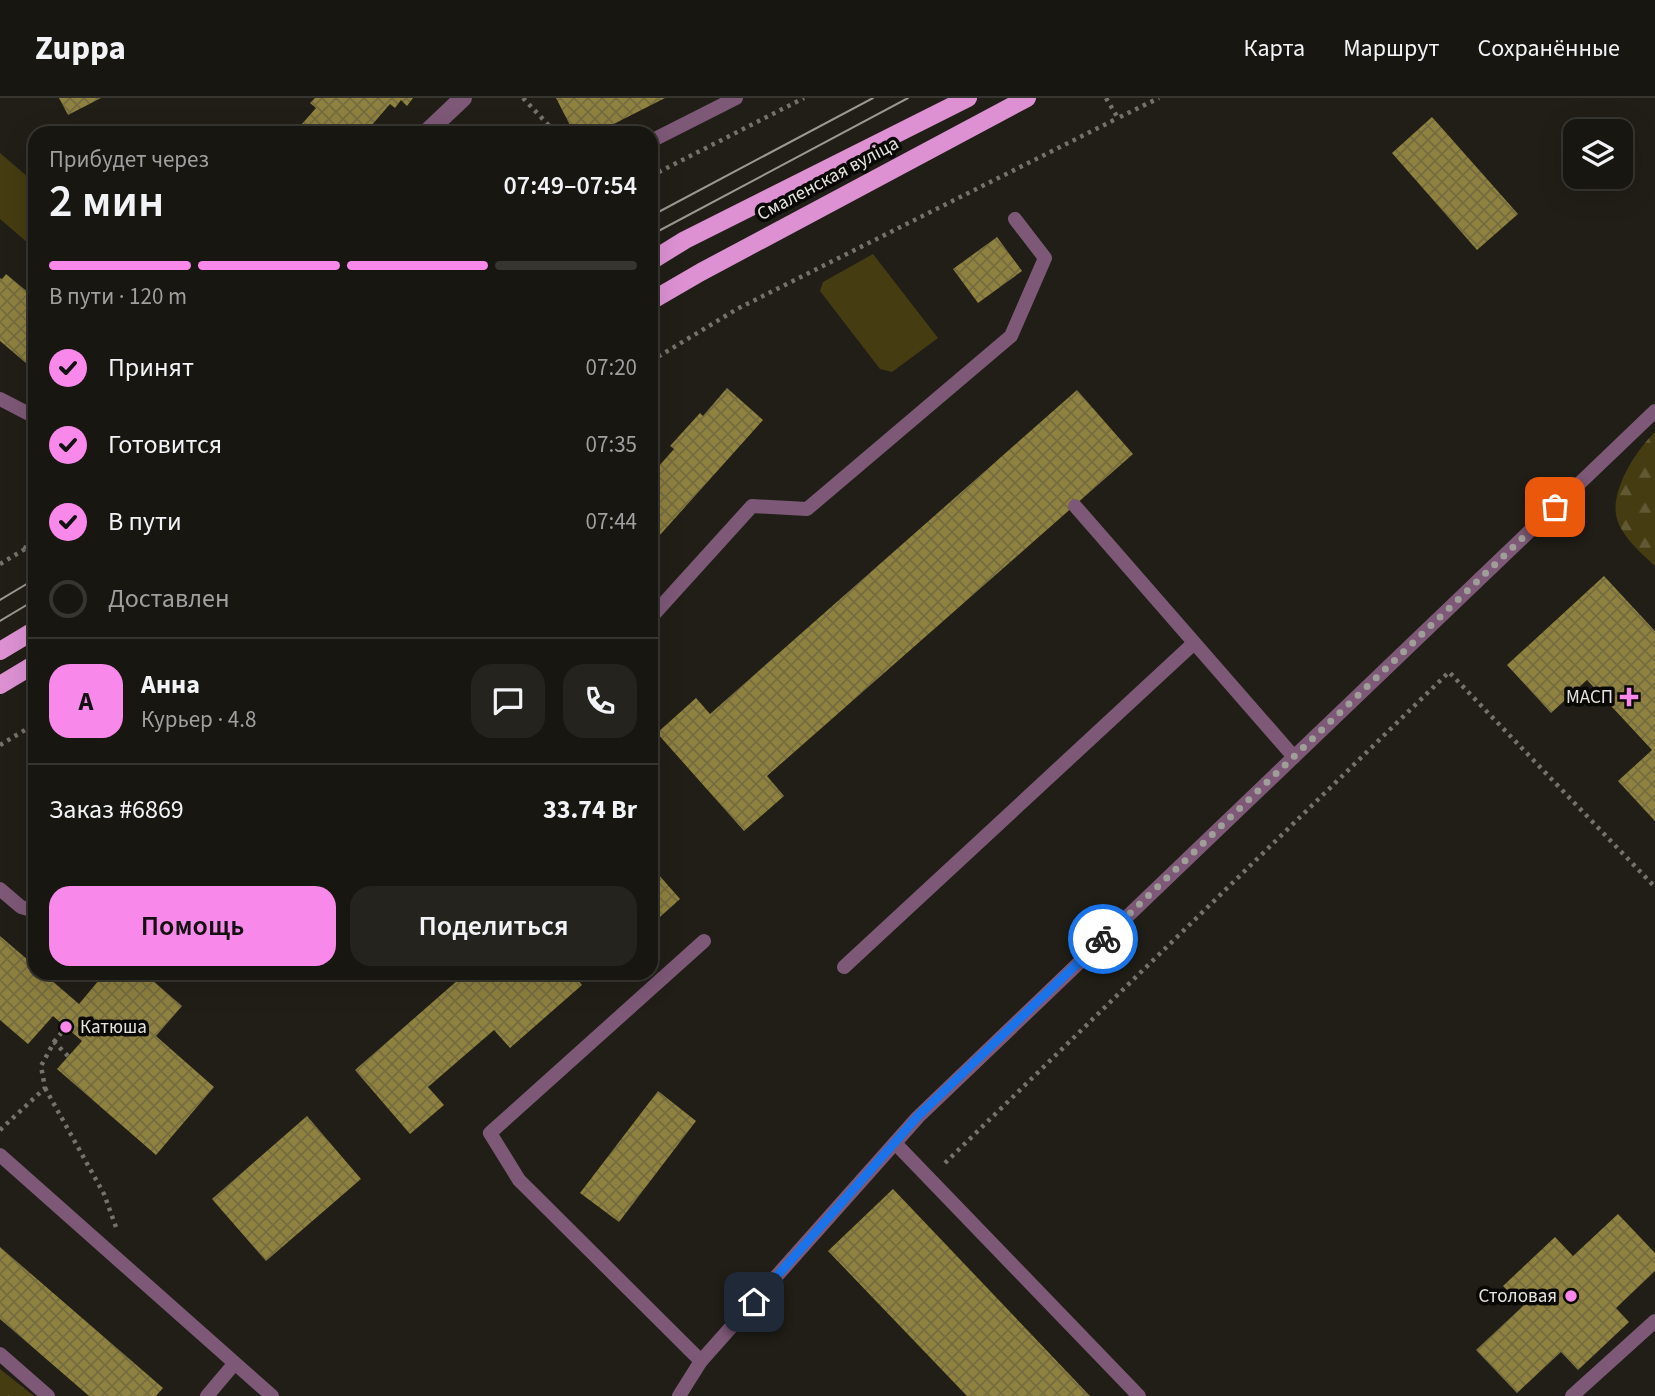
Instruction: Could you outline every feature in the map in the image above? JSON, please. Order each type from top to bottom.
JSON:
[{"type":"main road","name":"Смаленская вуліца","points":[[658,257],[698,234],[968,98]]},
{"type":"main road","name":"Смаленская вуліца","points":[[658,297],[1027,98]]},
{"type":"main road","points":[[0,651],[28,634]]},
{"type":"main road","points":[[0,685],[28,668]]},
{"type":"street","points":[[433,126],[463,98]]},
{"type":"lane","points":[[658,137],[736,98]]},
{"type":"lane","points":[[658,610],[752,506],[807,509],[1011,336],[1045,258],[1015,219]]},
{"type":"lane","points":[[0,399],[28,413]]},
{"type":"lane","points":[[679,1396],[701,1361],[918,1116],[1655,411]]},
{"type":"lane","points":[[1075,506],[1294,757]]},
{"type":"lane","points":[[844,967],[1195,643]]},
{"type":"lane","points":[[0,889],[21,907],[28,909]]},
{"type":"lane","points":[[701,1361],[519,1180],[490,1133],[704,941]]},
{"type":"lane","points":[[895,1143],[1139,1396]]},
{"type":"lane","points":[[0,1155],[272,1396]]},
{"type":"lane","points":[[1572,1396],[1655,1321]]},
{"type":"lane","points":[[0,1354],[48,1396]]},
{"type":"lane","points":[[207,1396],[234,1364]]},
{"type":"path","points":[[523,98],[549,126]]},
{"type":"path","points":[[658,172],[804,98]]},
{"type":"path","points":[[1106,98],[1118,118]]},
{"type":"path","points":[[658,356],[737,309],[1159,98]]},
{"type":"path","points":[[25,549],[28,540]]},
{"type":"path","points":[[0,564],[28,547]]},
{"type":"path","points":[[929,1179],[1449,672],[1653,885],[1655,881]]},
{"type":"path","points":[[0,745],[28,728]]},
{"type":"path","points":[[66,1027],[41,1066],[45,1088],[104,1194],[133,1273]]},
{"type":"path","points":[[54,1042],[69,1057]]},
{"type":"path","points":[[0,1130],[45,1088]]},
{"type":"green space","points":[[0,153],[28,177],[28,243],[0,219]]},
{"type":"green space","points":[[873,254],[938,338],[892,372],[880,369],[820,291],[823,282]]},
{"type":"green space","points":[[1655,432],[1655,566],[1624,533],[1617,519],[1616,508],[1620,484],[1626,472],[1640,449]]},
{"type":"green space","points":[[0,1369],[34,1396],[0,1396]]},
{"type":"building","points":[[59,98],[101,98],[68,115]]},
{"type":"building","points":[[315,98],[413,98],[407,106],[401,100],[395,108],[390,104],[371,126],[300,126],[316,108],[310,103]]},
{"type":"building","points":[[556,98],[665,98],[610,126],[570,126]]},
{"type":"building","points":[[1432,117],[1518,214],[1477,250],[1392,153]]},
{"type":"building","points":[[997,237],[1022,271],[978,303],[953,269]]},
{"type":"building","points":[[6,274],[28,292],[28,365],[0,341],[0,278]]},
{"type":"building","points":[[727,388],[763,420],[658,537],[658,467],[674,449],[670,446],[700,413],[703,416]]},
{"type":"building","points":[[1077,390],[1133,454],[767,776],[784,796],[744,831],[658,734],[696,698],[710,714]]},
{"type":"building","name":"МАСП","points":[[1604,576],[1655,631],[1655,821],[1618,781],[1652,750],[1587,680],[1551,713],[1507,665]]},
{"type":"building","points":[[658,874],[680,899],[658,919]]},
{"type":"building","points":[[0,936],[28,960],[28,980],[51,980],[79,1004],[99,980],[152,980],[182,1006],[156,1036],[214,1087],[156,1155],[57,1069],[82,1041],[53,1016],[28,1044],[0,1020]]},
{"type":"building","points":[[458,980],[578,980],[582,985],[510,1048],[494,1030],[428,1087],[444,1105],[410,1134],[355,1070]]},
{"type":"building","points":[[658,1091],[696,1121],[619,1222],[580,1193]]},
{"type":"building","points":[[307,1116],[361,1179],[266,1261],[212,1199]]},
{"type":"building","points":[[893,1189],[1090,1396],[967,1396],[828,1251]]},
{"type":"building","name":"Столовая","points":[[1618,1214],[1655,1253],[1655,1271],[1616,1308],[1629,1322],[1578,1370],[1561,1352],[1517,1393],[1476,1350],[1523,1306],[1503,1286],[1555,1237],[1573,1256]]},
{"type":"building","points":[[0,1247],[163,1388],[156,1396],[89,1396],[0,1319]]},
{"type":"tram line","points":[[658,212],[873,98]]},
{"type":"tram line","points":[[658,231],[908,98]]},
{"type":"tram line","points":[[0,600],[28,583]]},
{"type":"tram line","points":[[0,621],[28,604]]},
{"type":"way so far","points":[[1103,939],[1555,507]]},
{"type":"place","name":"МАСП","points":[[1629,697]]},
{"type":"place","name":"Катюша","points":[[66,1027]]},
{"type":"place","name":"Столовая","points":[[1571,1296]]},
{"type":"route","points":[[754,1302],[918,1116],[1103,939]]}]
